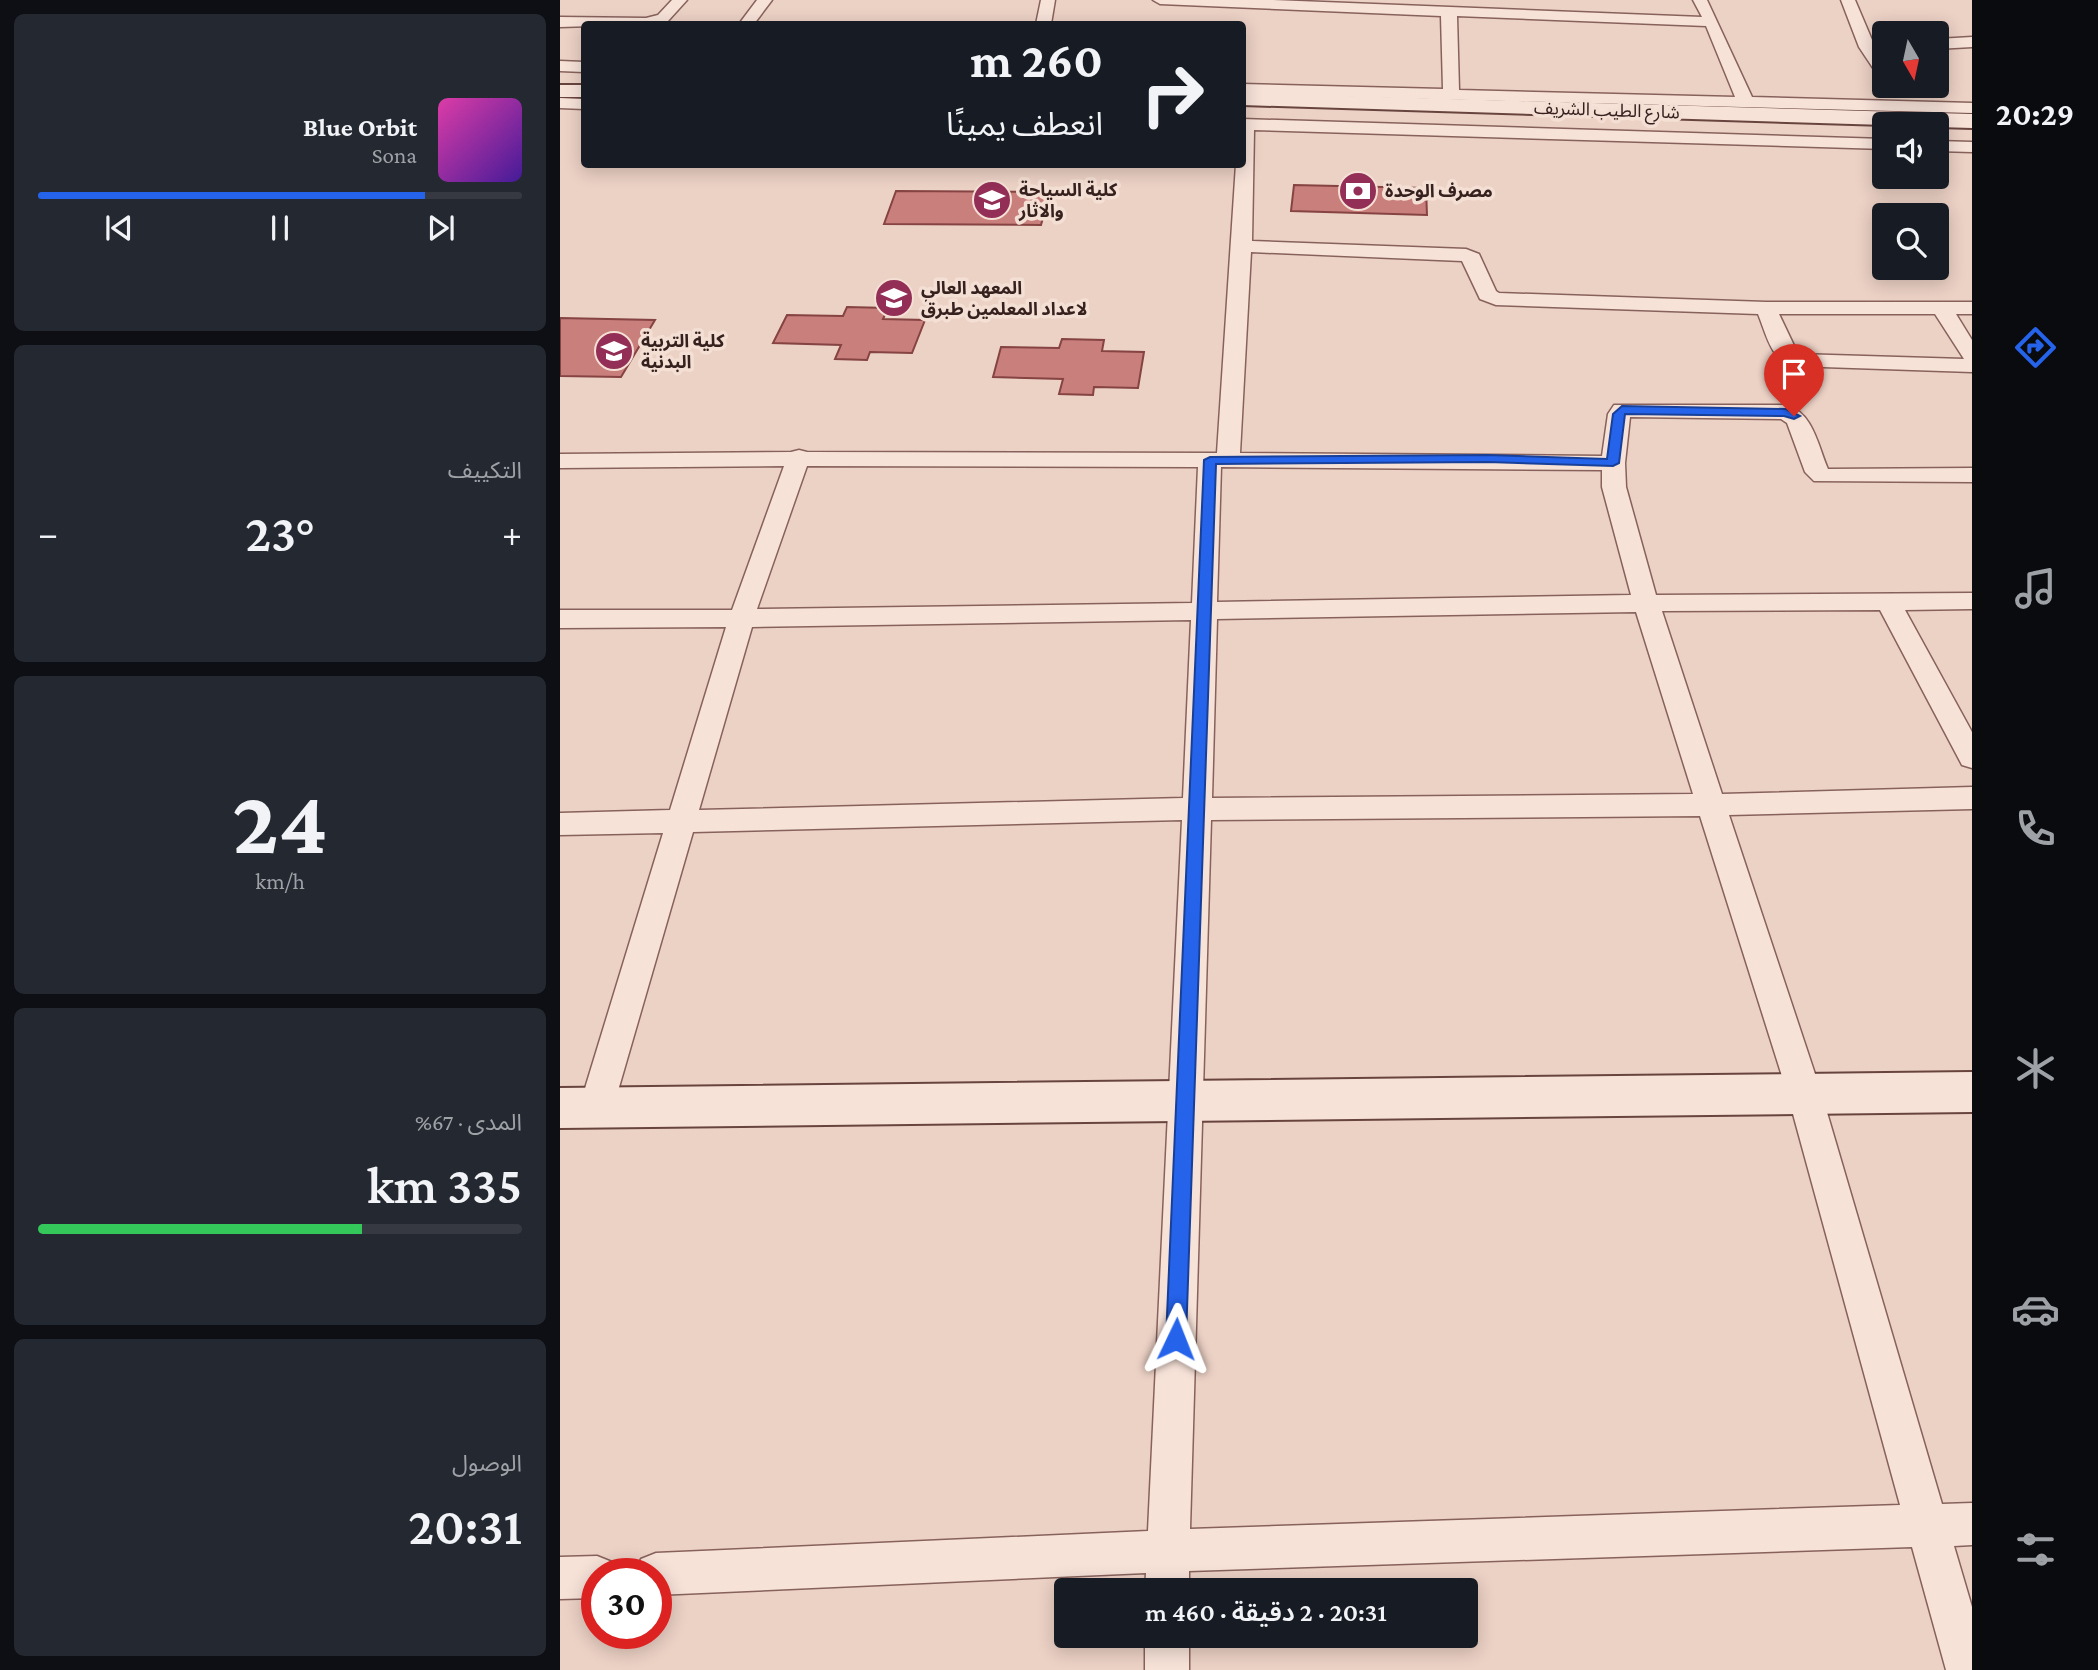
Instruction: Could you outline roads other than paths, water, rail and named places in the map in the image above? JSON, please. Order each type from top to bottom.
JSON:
[{"type":"main road","points":[[560,79],[581,79]]},
{"type":"main road","points":[[560,91],[581,91]]},
{"type":"main road","name":"شارع الطيب الشريف","points":[[1246,99],[1972,121]]},
{"type":"main road","name":"شارع الطيب الشريف","points":[[1246,120],[1872,132]]},
{"type":"main road","points":[[1949,133],[1972,134]]},
{"type":"main road","points":[[578,1108],[1972,1092]]},
{"type":"street","points":[[653,21],[663,18],[680,0]]},
{"type":"street","points":[[749,21],[765,0]]},
{"type":"street","points":[[1044,21],[1048,0]]},
{"type":"street","points":[[1160,0],[1379,5],[1449,13],[1712,22]]},
{"type":"street","points":[[1592,0],[1601,18]]},
{"type":"street","points":[[1700,0],[1746,102]]},
{"type":"street","points":[[1848,0],[1872,54]]},
{"type":"street","points":[[1449,13],[1451,96]]},
{"type":"street","points":[[562,16],[623,21]]},
{"type":"street","points":[[1950,43],[1972,42]]},
{"type":"street","points":[[1867,47],[1872,47]]},
{"type":"street","points":[[560,66],[581,67]]},
{"type":"street","points":[[1246,89],[1972,108]]},
{"type":"street","points":[[1901,98],[1906,106]]},
{"type":"street","points":[[560,103],[581,104]]},
{"type":"street","points":[[1246,120],[1872,144]]},
{"type":"street","points":[[1949,146],[1972,147]]},
{"type":"street","points":[[1167,1571],[1206,611],[1242,246],[1243,168]]},
{"type":"street","points":[[1242,246],[1466,254],[1472,258],[1487,295],[1496,299],[1766,308],[1972,308]]},
{"type":"street","points":[[1766,308],[1786,355],[1793,360],[1972,366]]},
{"type":"street","points":[[1942,309],[1972,356]]},
{"type":"street","points":[[1968,1670],[1804,1092],[1646,603],[1614,487],[1613,463],[1619,414],[1622,410],[1786,412],[1797,421],[1817,472],[1822,475],[1972,475]]},
{"type":"street","points":[[578,1108],[679,822],[741,619],[799,457]]},
{"type":"street","points":[[560,461],[799,457],[1488,459],[1613,463]]},
{"type":"street","points":[[1888,601],[1972,758]]},
{"type":"street","points":[[560,619],[741,619],[1646,603],[1972,601]]},
{"type":"street","points":[[560,824],[1197,810],[1710,805],[1972,798]]},
{"type":"street","points":[[672,1574],[1167,1571],[1972,1524]]},
{"type":"street","points":[[560,1578],[581,1577]]},
{"type":"street","points":[[1167,1648],[1167,1670]]},
{"type":"place","name":"مصرف الوحدة","points":[[1358,191]]},
{"type":"place","name":"كلية السياحة والاثار","points":[[992,200]]},
{"type":"place","name":"المعهد العالي لاعداد المعلمين طبرق","points":[[894,298]]},
{"type":"place","name":"كلية التربية البدنية","points":[[614,351]]}]
